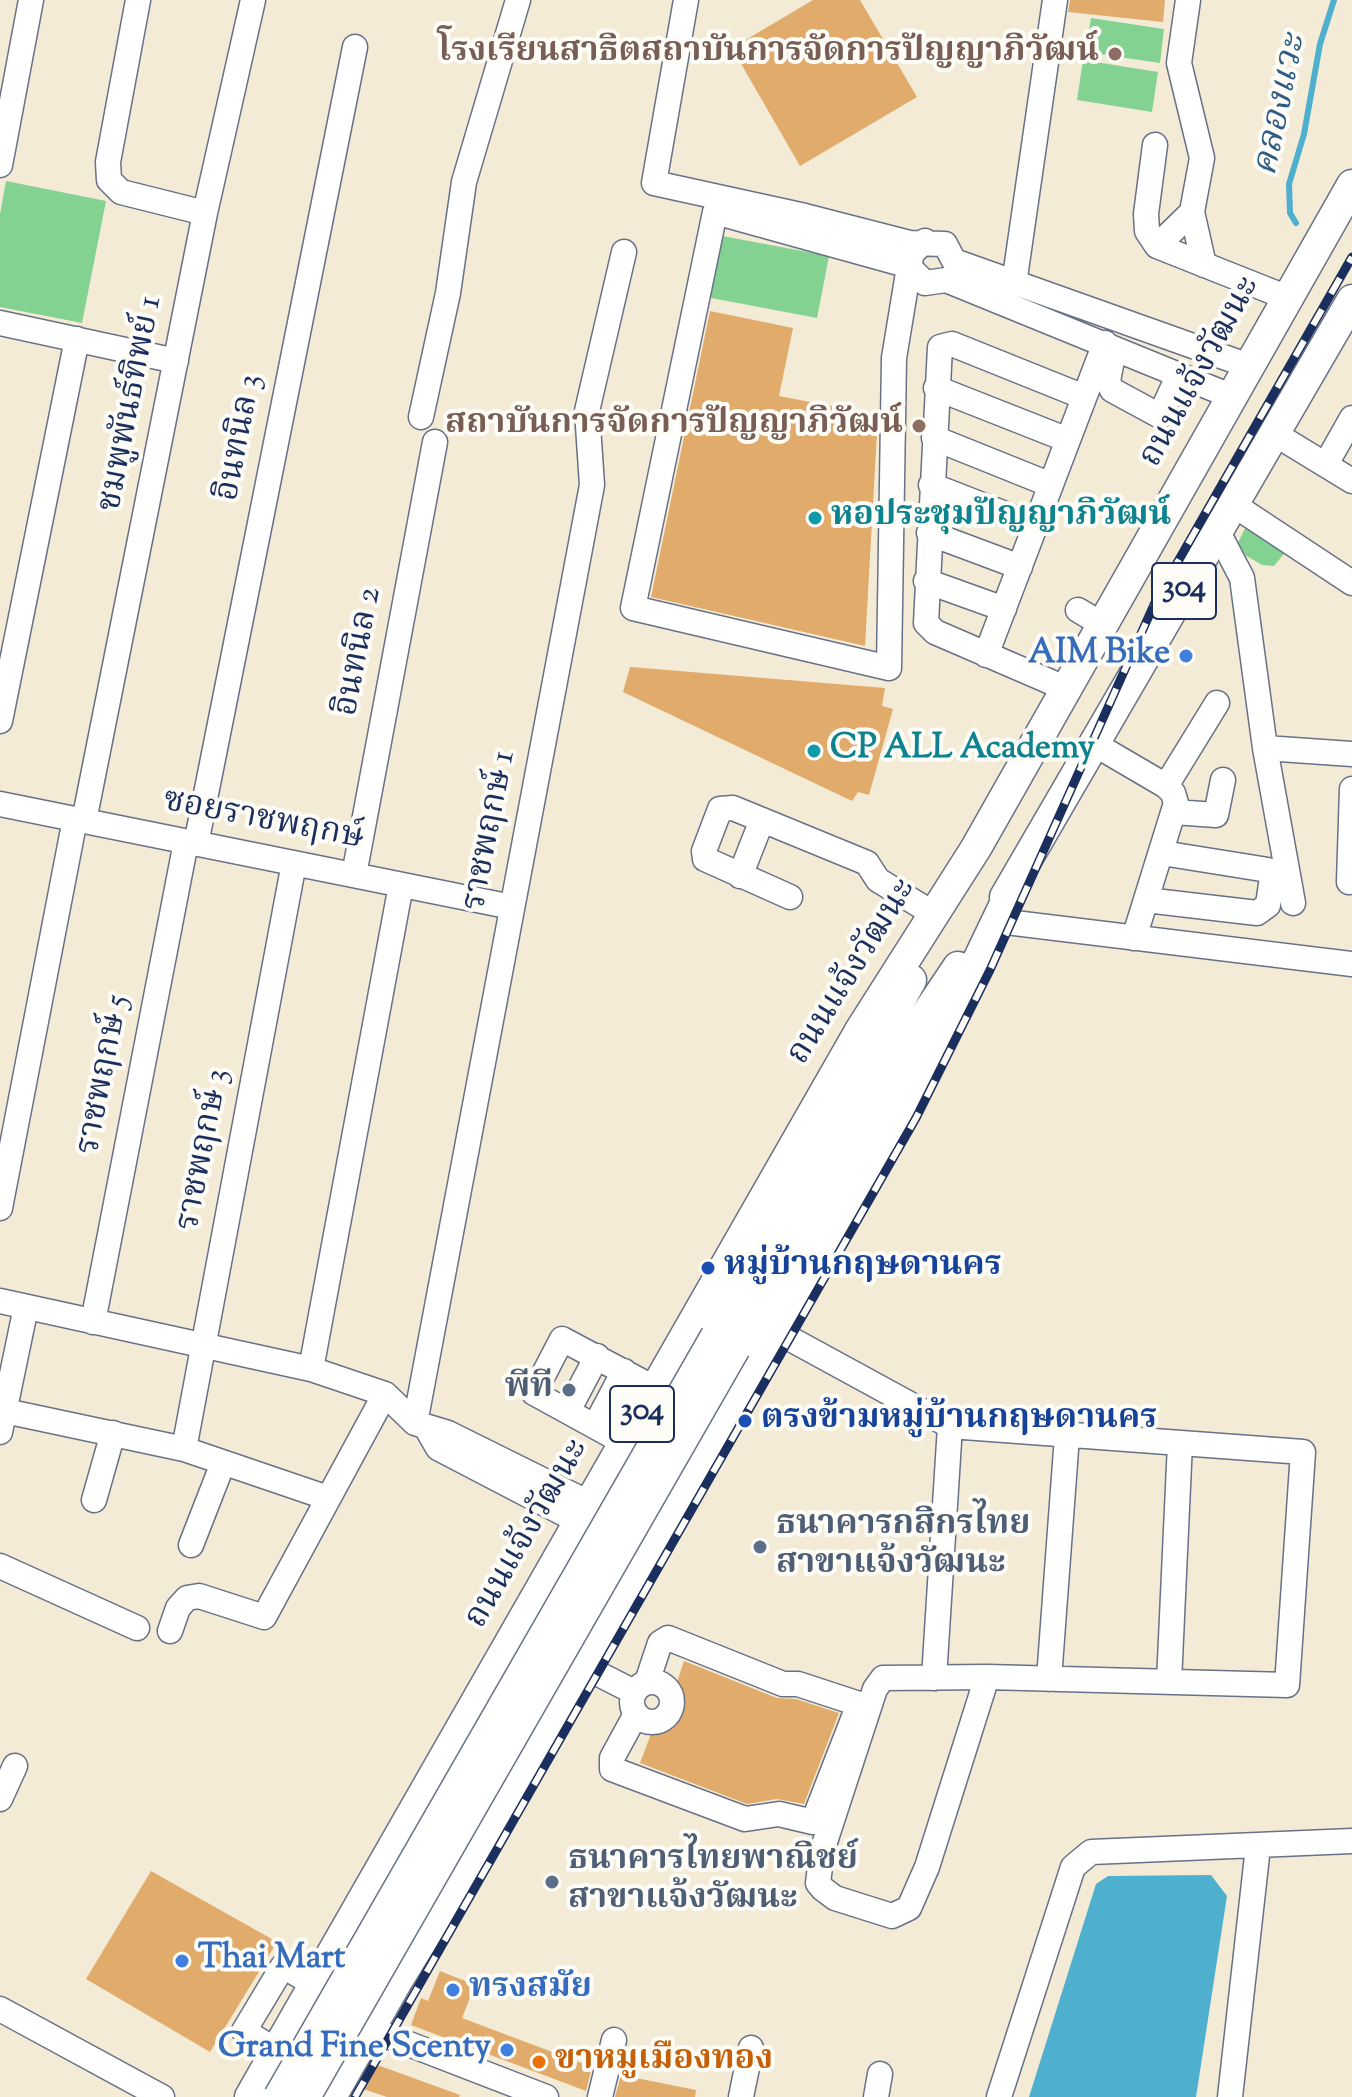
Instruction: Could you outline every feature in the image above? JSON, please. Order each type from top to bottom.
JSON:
[{"type":"main road","name":"ถนนแจ้งวัฒนะ","points":[[250,2097],[861,1029],[976,848],[1067,689],[1090,618],[1233,397],[1352,185]]},
{"type":"main road","name":"ถนนแจ้งวัฒนะ","points":[[279,2097],[903,1049],[1016,881],[1352,300]]},
{"type":"main road","name":"ถนนแจ้งวัฒนะ","points":[[305,2097],[726,1342],[976,848]]},
{"type":"main road","name":"ถนนแจ้งวัฒนะ","points":[[331,2097],[540,1748],[934,1052],[1016,881]]},
{"type":"main road","points":[[473,1710],[464,1772],[487,1783],[540,1748]]},
{"type":"main road","points":[[310,1993],[370,2029]]},
{"type":"street","points":[[0,165],[31,0]]},
{"type":"street","points":[[138,0],[108,162],[109,180],[121,192],[205,213]]},
{"type":"street","name":"ชมพูพันธ์ทิพย์ 1","points":[[0,1208],[205,213],[253,0]]},
{"type":"street","points":[[421,417],[448,293],[464,182],[518,0]]},
{"type":"street","points":[[686,0],[654,183],[910,243],[925,241],[945,244],[950,270]]},
{"type":"street","points":[[1014,284],[1055,0]]},
{"type":"street","points":[[1188,0],[1179,63],[1202,158],[1192,212],[1204,265]]},
{"type":"street","name":"อินทนิล 3","points":[[191,843],[355,47]]},
{"type":"street","points":[[1155,145],[1146,214],[1147,231],[1157,246],[1288,298]]},
{"type":"street","points":[[925,241],[912,253],[909,267],[894,358],[889,668],[633,608],[715,212],[909,267],[925,283],[950,270],[1014,284],[1249,366]]},
{"type":"street","points":[[1157,246],[1192,212]]},
{"type":"street","name":"ราชพฤกษ์ 1","points":[[421,1426],[512,907],[592,485],[587,411],[624,252]]},
{"type":"street","points":[[950,270],[1110,345],[1233,397]]},
{"type":"street","points":[[0,323],[176,361]]},
{"type":"street","points":[[1,711],[77,339]]},
{"type":"street","points":[[1067,689],[935,632],[926,623],[940,347],[946,343],[1084,397]]},
{"type":"street","points":[[1110,345],[1112,390],[1160,416],[1179,374]]},
{"type":"street","points":[[986,655],[1084,397],[1110,345]]},
{"type":"street","points":[[936,388],[1068,440]]},
{"type":"street","points":[[1326,464],[1352,418]]},
{"type":"street","points":[[1275,434],[1352,481]]},
{"type":"street","points":[[934,438],[1051,485]]},
{"type":"street","name":"อินทนิล 2","points":[[354,875],[435,442]]},
{"type":"street","points":[[931,485],[1036,526]]},
{"type":"street","points":[[1234,505],[1352,583]]},
{"type":"street","points":[[1218,532],[1242,578],[1265,748],[1293,903]]},
{"type":"street","points":[[929,533],[1020,567]]},
{"type":"street","points":[[926,581],[1004,609]]},
{"type":"street","points":[[1166,786],[1217,703]]},
{"type":"street","points":[[1096,745],[1173,793],[1174,812],[1134,938]]},
{"type":"street","points":[[1265,748],[1352,754]]},
{"type":"street","points":[[1174,812],[1216,815],[1223,780]]},
{"type":"street","points":[[1349,882],[1352,789]]},
{"type":"street","name":"ซอยราชพฤกษ์","points":[[0,804],[512,907]]},
{"type":"street","points":[[790,897],[705,859],[704,851],[720,809],[733,808],[867,863],[878,880],[934,914]]},
{"type":"street","points":[[740,876],[762,820]]},
{"type":"street","name":"ราชพฤกษ์ 5","points":[[93,1322],[191,843]]},
{"type":"street","points":[[1146,900],[1257,913],[1268,905],[1272,877],[1268,870],[1162,853]]},
{"type":"street","name":"ราชพฤกษ์ 3","points":[[184,1449],[294,863]]},
{"type":"street","points":[[311,1369],[401,885]]},
{"type":"street","points":[[998,921],[1352,964]]},
{"type":"street","points":[[0,1301],[311,1369],[385,1394],[421,1426],[438,1448],[586,1513]]},
{"type":"street","points":[[26,1307],[1,1426],[113,1433],[184,1449],[328,1498]]},
{"type":"street","points":[[774,1330],[950,1426],[1303,1452],[1287,1685],[987,1677],[890,1677],[879,1682],[822,1851],[818,1883],[835,1898],[892,1916],[909,1908],[918,1891],[987,1677]]},
{"type":"street","points":[[625,1443],[534,1393],[562,1339],[656,1389]]},
{"type":"street","points":[[568,1411],[597,1356]]},
{"type":"street","points":[[595,1426],[624,1371]]},
{"type":"street","points":[[170,1631],[178,1608],[187,1598],[199,1596],[264,1617],[385,1394]]},
{"type":"street","points":[[934,1678],[950,1426]]},
{"type":"street","points":[[94,1500],[113,1433]]},
{"type":"street","points":[[1049,1679],[1067,1436]]},
{"type":"street","points":[[1169,1682],[1180,1443]]},
{"type":"street","points":[[191,1545],[223,1463]]},
{"type":"street","points":[[0,1566],[137,1628]]},
{"type":"street","points":[[668,1638],[783,1684],[798,1684],[859,1704],[813,1822],[779,1814],[745,1819],[612,1769],[612,1758],[639,1696],[660,1643],[668,1638]]},
{"type":"street","points":[[585,1667],[639,1696]]},
{"type":"street","points":[[0,1799],[15,1766]]},
{"type":"street","points":[[999,2097],[1073,1867],[1091,1852],[1352,1841]]},
{"type":"street","points":[[1230,2097],[1258,1847]]},
{"type":"street","points":[[277,2051],[244,2031],[283,1966],[310,1993]]},
{"type":"street","points":[[0,2009],[162,2097]]},
{"type":"street","points":[[370,2029],[546,2097]]},
{"type":"street","points":[[600,2097],[614,2040]]},
{"type":"street","points":[[741,2097],[751,2048]]},
{"type":"green space","points":[[1091,18],[1164,29],[1160,63],[1085,52]]},
{"type":"green space","points":[[1083,60],[1158,72],[1152,112],[1077,100]]},
{"type":"green space","points":[[6,181],[106,201],[82,323],[0,307],[0,214]]},
{"type":"green space","points":[[717,235],[829,256],[817,318],[706,297]]},
{"type":"green space","points":[[1250,518],[1287,550],[1274,566],[1262,565],[1235,549]]},
{"type":"water","points":[[1211,1875],[1227,1896],[1196,2097],[1029,2097],[1096,1884],[1108,1876]]},
{"type":"building","points":[[813,0],[860,0],[917,97],[800,166],[732,48]]},
{"type":"building","points":[[1070,0],[1165,0],[1163,22],[1068,12]]},
{"type":"building","points":[[710,311],[793,328],[779,396],[878,415],[865,646],[651,597]]},
{"type":"building","name":"CP ALL Academy","points":[[630,667],[885,688],[882,706],[893,709],[869,795],[858,792],[852,801],[623,692]]},
{"type":"building","points":[[684,1661],[777,1698],[796,1699],[839,1713],[804,1804],[777,1799],[747,1804],[640,1763],[651,1734],[667,1727],[683,1699],[677,1682]]},
{"type":"building","name":"Thai Mart","points":[[151,1871],[277,1942],[210,2052],[86,1979]]},
{"type":"building","points":[[440,1971],[475,1985],[462,2018],[592,2067],[586,2091],[411,2025],[421,1998],[428,2001]]},
{"type":"building","points":[[372,2063],[460,2095],[387,2097],[363,2089]]},
{"type":"building","points":[[621,2075],[696,2090],[695,2097],[615,2097]]},
{"type":"waterway","name":"คลองแวะ","points":[[1296,223],[1290,213],[1289,184],[1304,134],[1320,44],[1334,0]]},
{"type":"railway","points":[[355,2097],[916,1118],[990,970],[1157,598],[1352,257]]},
{"type":"place","name":"โรงเรียนสาธิตสถาบันการจัดการปัญญาภิวัฒน์","points":[[1115,54]]},
{"type":"place","name":"สถาบันการจัดการปัญญาภิวัฒน์","points":[[919,426]]},
{"type":"place","name":"หอประชุมปัญญาภิวัฒน์","points":[[815,518]]},
{"type":"place","name":"AIM Bike","points":[[1186,656]]},
{"type":"place","name":"CP ALL Academy","points":[[814,751]]},
{"type":"place","name":"หมู่บ้านกฤษดานคร","points":[[708,1268]]},
{"type":"place","name":"พีที","points":[[569,1390]]},
{"type":"place","name":"ตรงข้ามหมู่บ้านกฤษดานคร","points":[[745,1421]]},
{"type":"place","name":"ธนาคารกสิกรไทย สาขาแจ้งวัฒนะ","points":[[760,1547]]},
{"type":"place","name":"ธนาคารไทยพาณิชย์ สาขาแจ้งวัฒนะ","points":[[552,1882]]},
{"type":"place","name":"Thai Mart","points":[[182,1961]]},
{"type":"place","name":"ทรงสมัย","points":[[453,1990]]},
{"type":"place","name":"Grand Fine Scenty","points":[[507,2050]]},
{"type":"place","name":"ขาหมูเมืองทอง","points":[[539,2062]]}]
